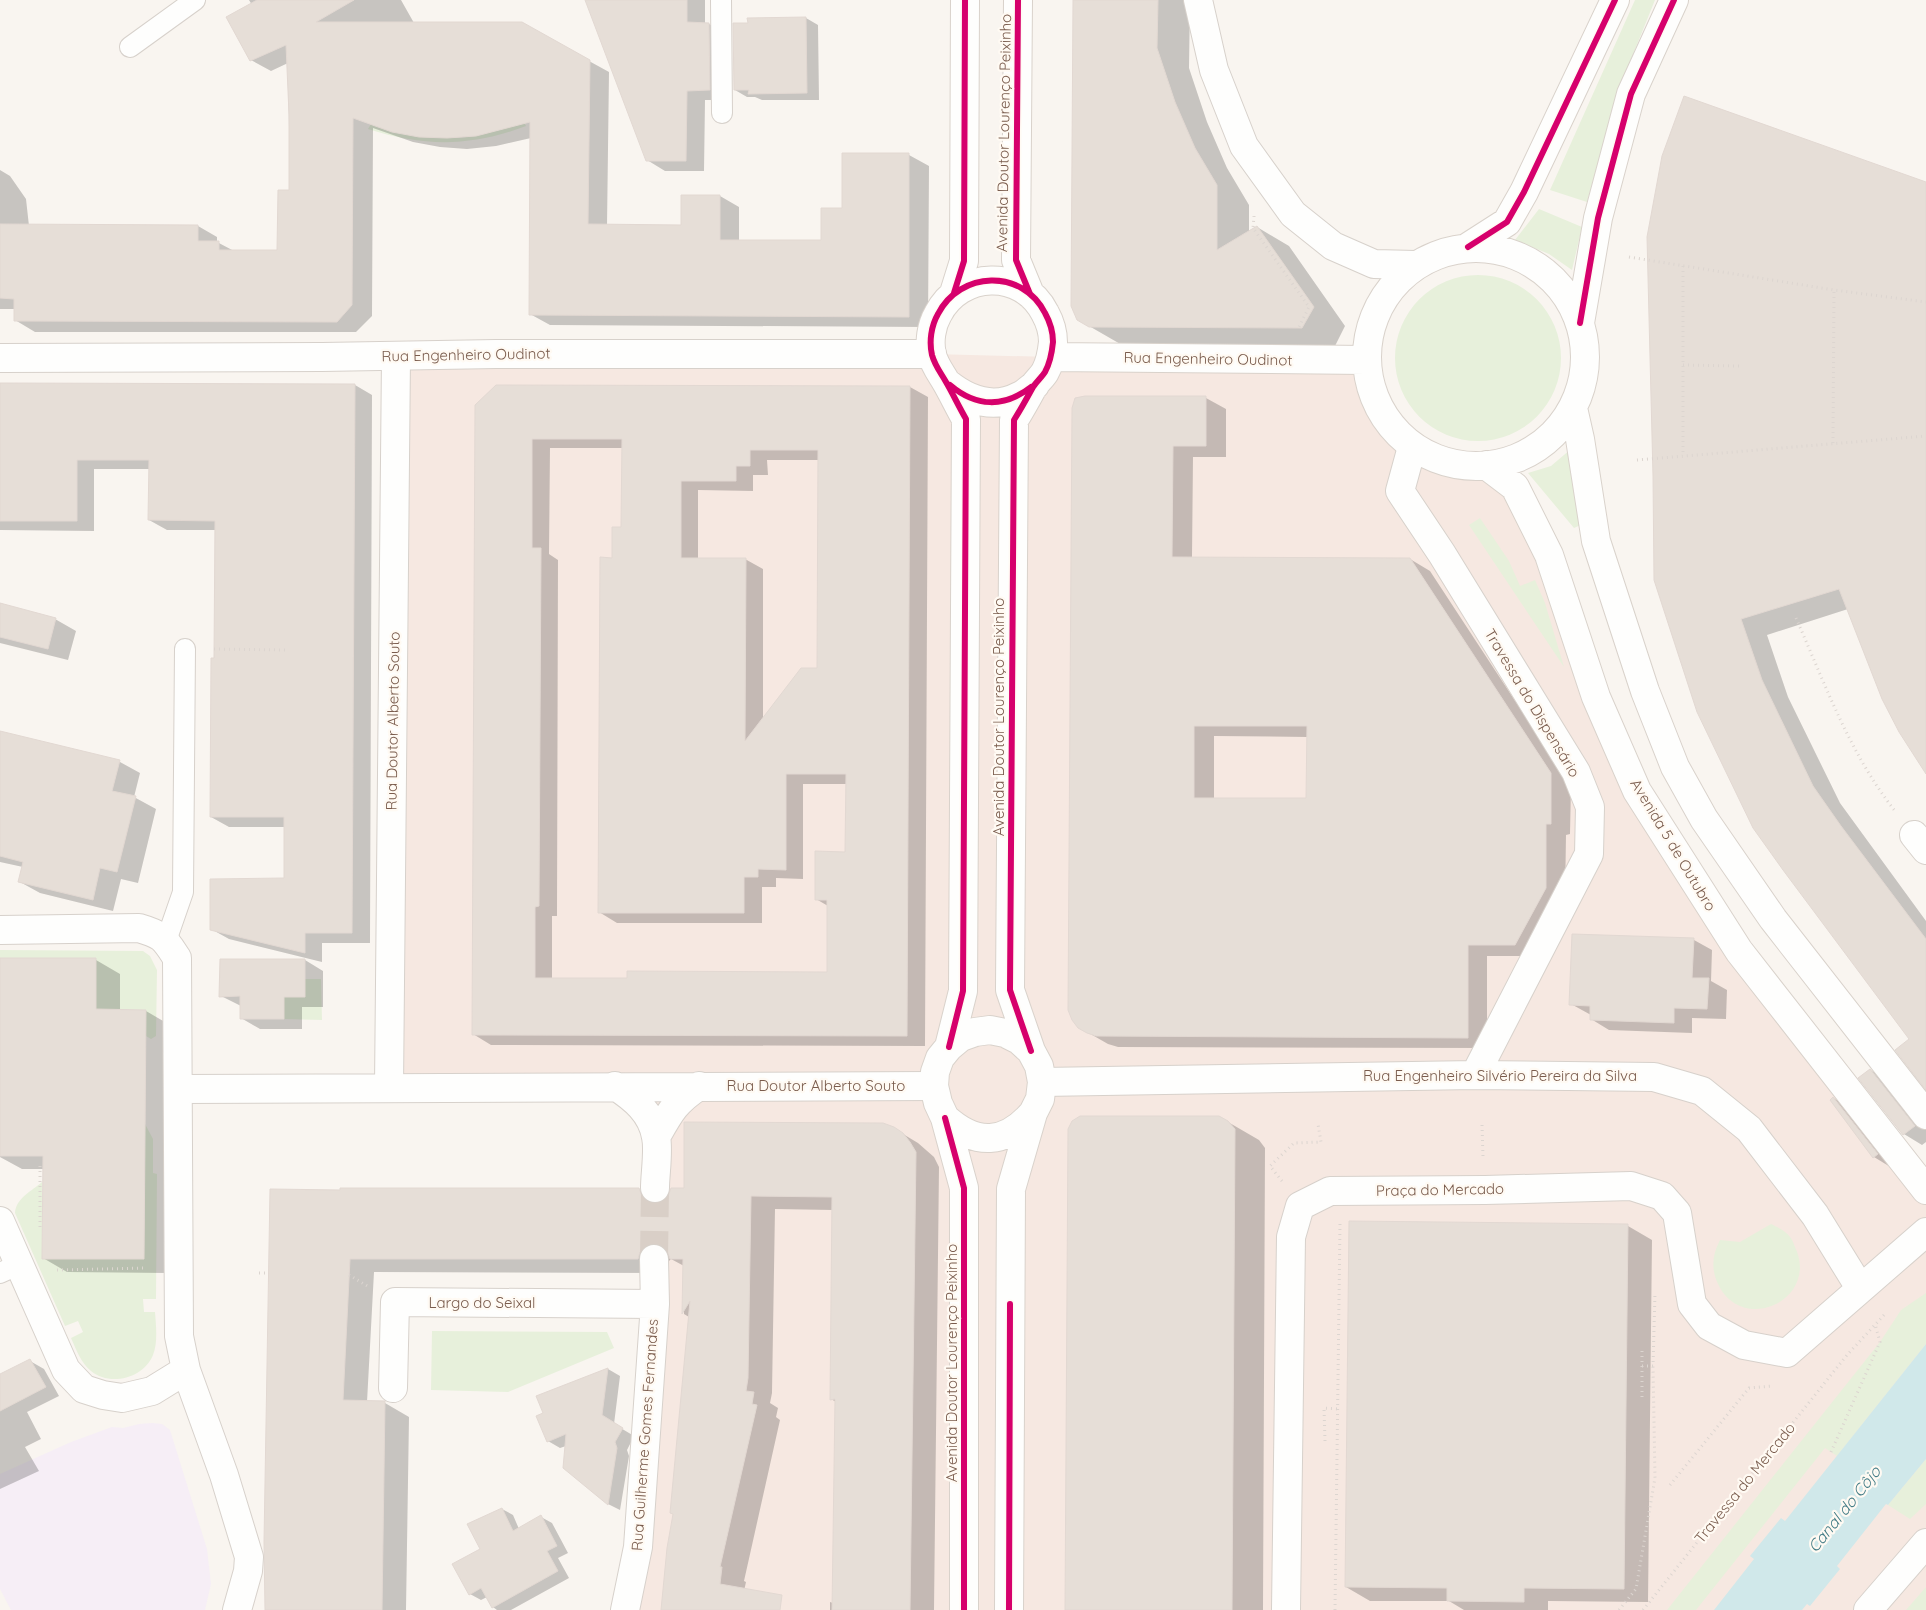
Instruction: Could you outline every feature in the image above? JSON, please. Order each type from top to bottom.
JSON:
[{"type":"street","name":"Avenida Doutor Lourenço Peixinho","points":[[954,293],[964,260],[965,0]]},
{"type":"street","name":"Avenida Doutor Lourenço Peixinho","points":[[1018,0],[1016,260],[1030,294]]},
{"type":"street","points":[[1198,0],[1214,70],[1244,146],[1293,214],[1333,246],[1374,264],[1416,265]]},
{"type":"street","points":[[1468,248],[1507,222],[1524,192],[1615,0]]},
{"type":"street","points":[[1580,324],[1598,218],[1632,94],[1674,0]]},
{"type":"street","points":[[1468,248],[1504,251],[1537,266],[1564,291],[1580,324],[1585,352],[1582,381],[1573,408],[1550,438],[1520,458],[1486,466],[1459,466],[1434,459],[1412,447],[1388,423],[1384,416],[1372,393],[1366,360],[1372,323],[1389,290],[1416,265],[1441,253],[1468,248]]},
{"type":"street","name":"Avenida Doutor Lourenço Peixinho","points":[[949,1047],[963,991],[966,419],[937,369],[932,354],[931,337],[935,320],[942,305],[954,293],[972,283],[992,280],[1012,284],[1030,294],[1042,306],[1050,322],[1053,340],[1051,357],[1045,372],[1035,384],[1014,420],[1010,990],[1042,1082]]},
{"type":"street","name":"Rua Engenheiro Oudinot","points":[[0,358],[496,354],[932,354]]},
{"type":"street","name":"Rua Doutor Alberto Souto","points":[[389,1087],[396,356]]},
{"type":"street","name":"Rua Engenheiro Oudinot","points":[[1051,357],[1366,360]]},
{"type":"street","name":"Avenida Doutor Lourenço Peixinho","points":[[946,382],[961,395],[980,402],[1000,402],[1019,396],[1035,384]]},
{"type":"street","points":[[1573,408],[1580,438],[1596,541],[1645,692],[1675,767],[1704,819],[1773,919],[1926,1115]]},
{"type":"street","name":"Travessa do Dispensário","points":[[1412,447],[1400,491],[1442,554],[1576,772],[1590,807],[1589,854],[1474,1075]]},
{"type":"street","name":"Avenida 5 de Outubro","points":[[1486,466],[1515,487],[1549,555],[1596,697],[1637,791],[1739,951],[1926,1190]]},
{"type":"street","points":[[0,930],[139,928],[158,933],[177,958],[179,1336],[186,1370],[224,1475],[249,1556],[248,1571],[237,1610]]},
{"type":"street","name":"Avenida Doutor Lourenço Peixinho","points":[[964,1610],[964,1188],[945,1118],[938,1103],[934,1086],[935,1072],[940,1058],[949,1047],[961,1037],[975,1032],[990,1030],[1005,1033],[1019,1040],[1030,1051]]},
{"type":"street","name":"Rua Engenheiro Silvério Pereira da Silva","points":[[1042,1082],[1474,1075],[1654,1076],[1702,1091],[1749,1129],[1815,1215],[1860,1288]]},
{"type":"street","points":[[1009,1610],[1010,1189],[1033,1113],[1040,1098],[1042,1082]]},
{"type":"street","points":[[615,1086],[631,1096],[648,1115],[656,1137],[655,1188]]},
{"type":"street","points":[[656,1137],[668,1115],[681,1098],[699,1086]]},
{"type":"street","name":"Rua Doutor Alberto Souto","points":[[178,1088],[934,1086]]},
{"type":"street","points":[[945,1118],[958,1129],[974,1136],[991,1138],[1008,1134],[1022,1126],[1033,1113]]},
{"type":"street","name":"Praça do Mercado","points":[[1286,1610],[1292,1237],[1300,1206],[1330,1191],[1485,1190],[1631,1186],[1662,1196],[1676,1213],[1692,1304],[1709,1326],[1744,1345],[1787,1353],[1860,1288]]},
{"type":"street","points":[[0,1221],[14,1269],[66,1370],[84,1389],[122,1398],[152,1391],[186,1370]]},
{"type":"street","points":[[1860,1288],[1926,1232]]},
{"type":"street","name":"Rua Guilherme Gomes Fernandes","points":[[625,1610],[638,1547],[655,1304],[654,1259]]},
{"type":"street","name":"Largo do Seixal","points":[[394,1388],[395,1302],[655,1304]]},
{"type":"street","points":[[1868,1610],[1926,1543]]},
{"type":"lane","points":[[130,47],[195,0]]},
{"type":"lane","points":[[721,0],[722,113]]},
{"type":"lane","points":[[166,942],[183,892],[186,649]]},
{"type":"path","points":[[1253,228],[1309,308],[1299,328]]},
{"type":"path","points":[[1629,257],[1834,290],[1926,302]]},
{"type":"path","points":[[1682,266],[1683,456]]},
{"type":"path","points":[[1833,443],[1834,290]]},
{"type":"path","points":[[1683,366],[1739,366]]},
{"type":"path","points":[[1637,460],[1926,436]]},
{"type":"path","points":[[1796,618],[1841,721],[1878,788]]},
{"type":"path","points":[[186,649],[286,650]]},
{"type":"path","points":[[1270,1166],[1294,1143],[1321,1142],[1318,1124]]},
{"type":"path","points":[[1482,1125],[1483,1161]]},
{"type":"path","points":[[40,1163],[40,1229]]},
{"type":"path","points":[[1335,1610],[1340,1214]]},
{"type":"path","points":[[14,1269],[179,1268]]},
{"type":"path","points":[[259,1273],[268,1273]]},
{"type":"path","points":[[1619,1610],[1636,1588],[1655,1478],[1655,1290]]},
{"type":"path","points":[[1831,1452],[1880,1342],[1876,1324]]},
{"type":"path","points":[[1642,1350],[1642,1397]]},
{"type":"path","points":[[1642,1366],[1654,1366]]},
{"type":"path","points":[[1670,1485],[1749,1388],[1781,1385]]},
{"type":"path","points":[[1325,1441],[1324,1408],[1338,1409]]},
{"type":"shaded area","points":[[932,354],[1366,360],[1372,393],[1388,423],[1412,447],[1434,459],[1459,466],[1486,465],[1515,487],[1637,791],[1926,1190],[1926,1610],[625,1610],[654,1259],[655,1188],[631,1096],[389,1087],[396,356]]},
{"type":"shaded area","points":[[152,1423],[162,1424],[170,1430],[207,1549],[211,1584],[205,1610],[11,1610],[0,1589],[0,1474],[71,1442],[112,1427],[123,1428]]},
{"type":"green space","points":[[1635,0],[1655,0],[1617,94],[1587,202],[1550,190]]},
{"type":"green space","points":[[523,121],[526,126],[506,133],[467,141],[447,142],[409,139],[368,129],[371,124],[422,136],[461,138],[487,133]]},
{"type":"green space","points":[[1539,209],[1582,227],[1572,270],[1549,254],[1515,240]]},
{"type":"green space","points":[[1486,275],[1510,281],[1537,299],[1555,326],[1560,342],[1560,374],[1555,390],[1537,417],[1524,427],[1502,438],[1470,441],[1446,435],[1425,422],[1414,411],[1398,382],[1395,350],[1401,326],[1414,305],[1425,294],[1454,278]]},
{"type":"green space","points":[[1571,449],[1583,524],[1574,528],[1528,473],[1551,466]]},
{"type":"green space","points":[[1480,518],[1509,561],[1520,586],[1535,580],[1545,603],[1564,667],[1469,525]]},
{"type":"green space","points":[[0,950],[143,951],[150,956],[157,970],[156,1036],[151,1039],[146,1036],[146,1010],[96,1009],[96,958],[0,958]]},
{"type":"green space","points":[[305,979],[321,979],[322,1020],[284,1019],[284,997],[305,997]]},
{"type":"green space","points":[[145,1124],[153,1139],[153,1173],[157,1174],[156,1299],[143,1299],[144,1312],[155,1312],[156,1345],[149,1363],[142,1369],[126,1378],[107,1378],[91,1371],[79,1356],[71,1338],[83,1332],[78,1321],[65,1326],[15,1213],[21,1199],[42,1182],[42,1259],[144,1259]]},
{"type":"green space","points":[[1771,1224],[1786,1233],[1793,1242],[1800,1266],[1797,1282],[1788,1295],[1775,1305],[1760,1309],[1744,1307],[1730,1299],[1718,1284],[1713,1267],[1715,1251],[1720,1240],[1740,1242]]},
{"type":"green space","points":[[1926,1293],[1926,1344],[1837,1456],[1825,1448],[1696,1610],[1667,1610],[1880,1342],[1901,1310]]},
{"type":"green space","points":[[432,1331],[607,1332],[614,1348],[508,1392],[431,1390]]},
{"type":"green space","points":[[1926,1459],[1926,1504],[1910,1519],[1888,1505]]},
{"type":"green space","points":[[1926,1587],[1926,1610],[1906,1610]]},
{"type":"water","name":"Canal do Côjo","points":[[1926,1344],[1926,1459],[1888,1505],[1886,1504],[1837,1566],[1840,1569],[1810,1606],[1807,1604],[1802,1610],[1714,1610],[1754,1559],[1750,1556],[1781,1518],[1785,1521]]},
{"type":"building","points":[[257,0],[354,0],[316,22],[522,22],[590,60],[588,224],[681,225],[681,195],[720,195],[720,240],[821,240],[821,208],[842,208],[842,153],[909,153],[909,317],[529,315],[530,122],[476,136],[447,138],[419,137],[392,132],[353,118],[352,305],[337,322],[14,321],[14,299],[0,298],[0,224],[198,225],[198,241],[219,241],[219,250],[277,250],[278,190],[289,190],[289,114],[286,45],[250,61],[226,17]]},
{"type":"building","points":[[585,0],[687,0],[687,22],[709,23],[710,90],[687,91],[686,161],[646,161]]},
{"type":"building","points":[[1073,0],[1158,0],[1157,48],[1175,102],[1195,148],[1217,185],[1217,250],[1257,226],[1314,307],[1302,328],[1089,327],[1077,320],[1071,306]]},
{"type":"building","points":[[806,17],[807,93],[748,94],[749,90],[734,90],[733,23],[748,23],[747,18]]},
{"type":"building","points":[[1684,96],[1926,182],[1926,774],[1899,732],[1882,699],[1839,589],[1741,619],[1762,680],[1813,786],[1926,939],[1926,1090],[1895,1050],[1909,1039],[1753,828],[1697,712],[1654,580],[1647,237],[1662,156]]},
{"type":"building","points":[[0,383],[355,384],[352,933],[305,933],[305,953],[210,930],[210,879],[284,878],[284,817],[210,817],[211,658],[214,658],[215,521],[148,520],[149,460],[77,460],[77,521],[0,521]]},
{"type":"building","points":[[496,385],[910,386],[907,1036],[472,1035],[475,405]],"holes":[[[532,439],[622,439],[621,527],[612,527],[612,558],[600,557],[598,913],[744,913],[744,877],[758,877],[758,869],[786,870],[786,774],[846,774],[845,852],[815,851],[815,900],[827,900],[827,972],[627,971],[627,978],[535,978],[535,907],[539,906],[541,548],[532,548]],[[750,450],[818,450],[817,668],[801,668],[745,741],[746,558],[681,558],[681,481],[736,481],[736,466],[750,466]]]},
{"type":"building","points":[[1085,396],[1206,396],[1206,446],[1173,446],[1172,557],[1410,558],[1551,773],[1551,824],[1546,824],[1546,888],[1515,945],[1468,945],[1468,1038],[1096,1036],[1078,1028],[1072,1020],[1068,1010],[1072,408],[1075,398]],"holes":[[[1194,726],[1307,726],[1306,798],[1194,798]]]},
{"type":"building","points":[[0,603],[56,618],[48,649],[0,637]]},
{"type":"building","points":[[0,731],[120,760],[112,791],[136,796],[117,872],[100,868],[93,900],[18,882],[23,862],[0,856]]},
{"type":"building","points":[[1572,934],[1694,938],[1692,978],[1709,978],[1707,1009],[1674,1008],[1674,1023],[1590,1020],[1590,1006],[1569,1005]]},
{"type":"building","points":[[0,958],[96,958],[96,1009],[146,1010],[144,1259],[42,1259],[43,1156],[0,1156]]},
{"type":"building","points":[[220,959],[305,959],[305,997],[284,997],[284,1019],[240,1019],[240,996],[219,997]]},
{"type":"building","points":[[1870,1069],[1915,1126],[1903,1135],[1858,1078]]},
{"type":"building","points":[[1833,1097],[1878,1154],[1873,1158],[1830,1100]]},
{"type":"building","points":[[1080,1116],[1219,1116],[1228,1121],[1235,1129],[1232,1610],[1065,1610],[1068,1129],[1072,1121]]},
{"type":"building","points":[[684,1122],[883,1123],[903,1133],[916,1152],[910,1610],[832,1610],[835,1399],[830,1400],[832,1197],[751,1196],[748,1378],[746,1391],[754,1392],[752,1404],[757,1405],[720,1567],[722,1567],[720,1584],[782,1595],[780,1610],[661,1610],[667,1548],[673,1514],[670,1513],[690,1301],[682,1314],[683,1259],[670,1259],[667,1251],[662,1246],[654,1243],[646,1246],[640,1252],[638,1259],[350,1259],[343,1400],[385,1401],[382,1610],[265,1610],[264,1542],[270,1189],[639,1188],[646,1201],[655,1204],[668,1197],[671,1188],[684,1188]]},
{"type":"building","points":[[1349,1221],[1628,1224],[1624,1589],[1524,1588],[1524,1602],[1447,1601],[1447,1588],[1345,1587]]},
{"type":"building","points":[[30,1359],[46,1387],[0,1411],[0,1374]]},
{"type":"building","points":[[608,1368],[602,1415],[623,1428],[615,1442],[617,1448],[608,1505],[563,1468],[566,1434],[547,1442],[536,1416],[543,1413],[536,1396]]},
{"type":"building","points":[[502,1508],[513,1531],[541,1515],[557,1546],[547,1551],[558,1571],[492,1608],[481,1588],[469,1595],[452,1564],[480,1549],[467,1524]]},
{"type":"tunnel","points":[[654,1259],[655,1188]]},
{"type":"cycle path","points":[[954,293],[964,261],[965,0]]},
{"type":"cycle path","points":[[1018,0],[1016,260],[1030,294]]},
{"type":"cycle path","points":[[1468,247],[1507,222],[1524,192],[1615,0]]},
{"type":"cycle path","points":[[1580,323],[1598,218],[1631,94],[1674,0]]},
{"type":"cycle path","points":[[949,1047],[963,991],[966,419],[935,363],[931,350],[931,339],[932,329],[938,314],[948,300],[961,289],[975,283],[991,281],[1007,282],[1022,288],[1035,298],[1047,316],[1053,338],[1047,369],[1033,387],[1014,420],[1010,990],[1031,1051]]},
{"type":"cycle path","points":[[950,385],[970,398],[990,402],[1011,399],[1031,387]]},
{"type":"cycle path","points":[[945,1118],[964,1188],[964,1610]]},
{"type":"cycle path","points":[[1009,1610],[1010,1304]]}]
